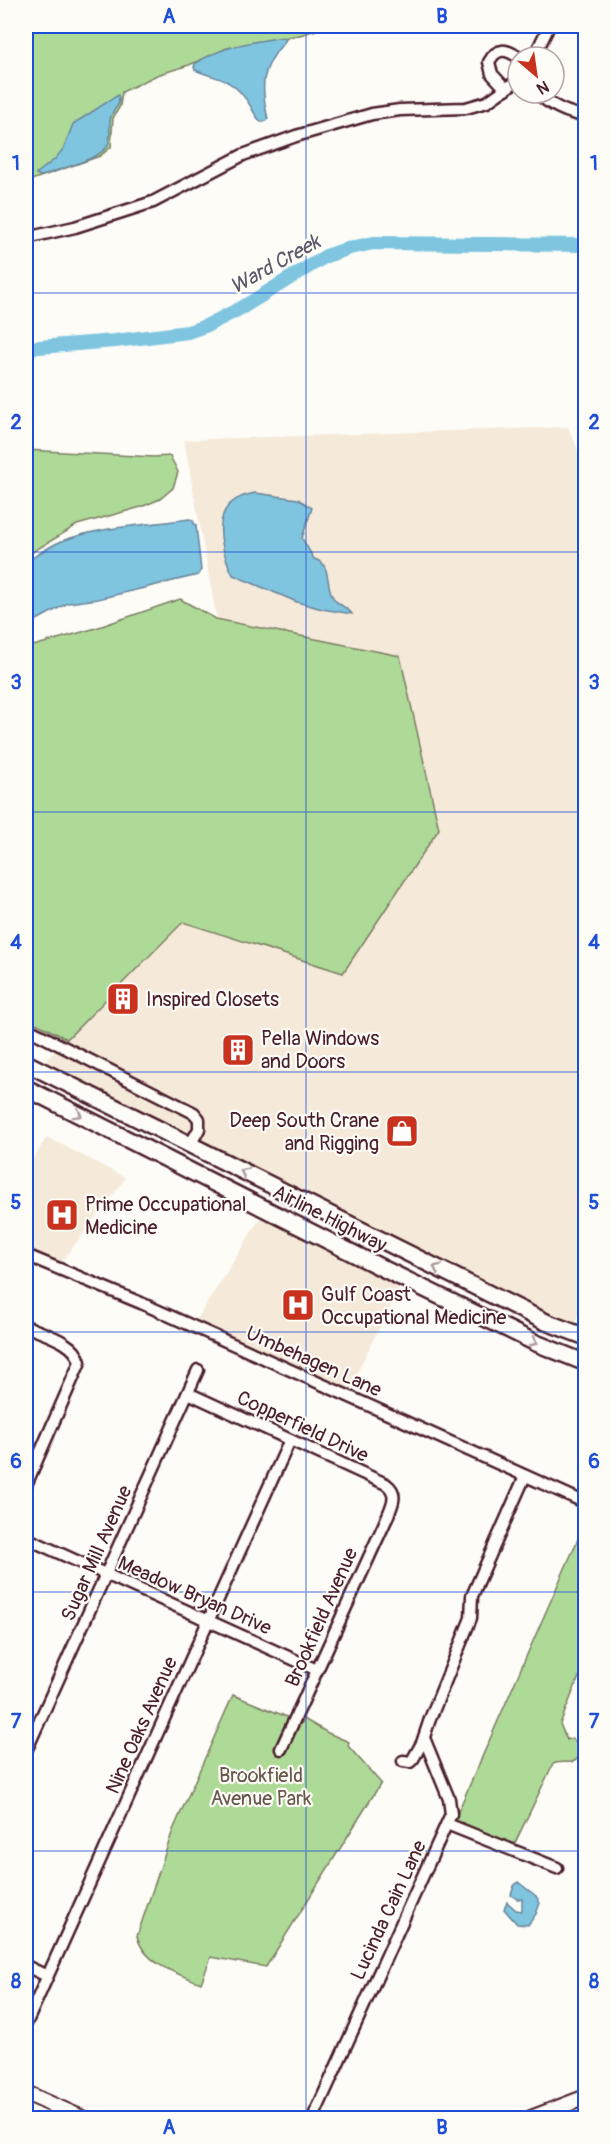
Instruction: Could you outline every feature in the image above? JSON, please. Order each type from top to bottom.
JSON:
[{"type":"highway","name":"Airline Highway","points":[[26,1063],[546,1322],[585,1337]]},
{"type":"highway","name":"Airline Highway","points":[[26,1088],[518,1334],[585,1363]]},
{"type":"highway","points":[[235,1193],[286,1211],[384,1260],[393,1260],[399,1249]]},
{"type":"main road","points":[[26,2093],[82,2118]]},
{"type":"main road","points":[[531,2118],[585,2097]]},
{"type":"street","points":[[540,45],[549,26]]},
{"type":"street","points":[[26,238],[75,227],[153,202],[243,155],[296,136],[372,114],[400,110],[466,108],[487,102],[506,89],[492,74],[490,59],[496,51],[506,51]]},
{"type":"street","points":[[555,105],[576,115],[585,116]]},
{"type":"street","points":[[26,1028],[194,1113],[199,1119],[199,1129],[190,1145]]},
{"type":"street","name":"Umbehagen Lane","points":[[26,1255],[141,1303],[585,1503]]},
{"type":"street","points":[[26,1326],[74,1349],[80,1362],[26,1485]]},
{"type":"street","name":"Sugar Mill Avenue","points":[[26,1751],[198,1370]]},
{"type":"street","name":"Copperfield Drive","points":[[188,1393],[386,1484],[393,1492],[394,1500]]},
{"type":"street","name":"Nine Oaks Avenue","points":[[26,2035],[26,2024],[47,1976],[290,1440]]},
{"type":"street","points":[[403,1761],[413,1760],[424,1738],[471,1618],[472,1596],[525,1476]]},
{"type":"street","name":"Brookfield Avenue","points":[[281,1749],[394,1500]]},
{"type":"street","name":"Meadow Bryan Drive","points":[[26,1538],[317,1670]]},
{"type":"street","points":[[424,1738],[449,1798],[451,1814],[447,1824]]},
{"type":"street","name":"Lucinda Cain Lane","points":[[313,2118],[447,1824],[557,1868]]},
{"type":"street","points":[[26,1966],[47,1976]]},
{"type":"shaded area","points":[[568,427],[586,468],[586,1298],[574,1325],[499,1290],[44,1062],[183,922],[343,973],[217,620],[184,440]]},
{"type":"shaded area","name":"Prime Occupational Medicine","points":[[47,1137],[126,1178],[59,1265],[26,1251],[26,1170]]},
{"type":"shaded area","name":"Gulf Coast Occupational Medicine","points":[[261,1217],[400,1286],[347,1393],[194,1324]]},
{"type":"green space","points":[[26,26],[329,26],[300,35],[227,48],[189,65],[157,75],[122,92],[120,106],[113,118],[111,147],[100,156],[26,182]]},
{"type":"green space","points":[[26,450],[170,456],[178,472],[173,488],[160,499],[141,507],[77,525],[26,556]]},
{"type":"green space","points":[[180,599],[216,619],[400,656],[439,829],[343,973],[183,922],[67,1039],[26,1018],[26,648],[96,628]]},
{"type":"green space","points":[[585,1523],[586,1625],[580,1641],[585,1670],[579,1677],[560,1724],[567,1740],[572,1738],[577,1743],[579,1757],[573,1762],[553,1764],[513,1847],[453,1823]]},
{"type":"green space","name":"Brookfield Avenue Park","points":[[233,1695],[302,1723],[304,1719],[349,1742],[348,1746],[381,1783],[266,1967],[211,1957],[201,1983],[154,1961],[146,1954],[137,1936],[173,1830]]},
{"type":"water","points":[[283,37],[286,39],[271,60],[264,77],[264,96],[268,119],[264,122],[261,122],[234,86],[195,70],[195,64],[215,53]]},
{"type":"water","points":[[118,95],[118,104],[110,119],[109,142],[104,150],[90,159],[45,175],[36,174],[55,159],[64,148],[73,124]]},
{"type":"water","points":[[255,493],[298,499],[312,508],[302,538],[314,559],[324,565],[334,599],[352,614],[297,602],[233,575],[221,539],[222,520],[230,504]]},
{"type":"water","points":[[190,519],[196,526],[201,570],[198,575],[98,599],[68,603],[26,626],[26,562],[52,545],[93,532]]},
{"type":"water","points":[[518,1882],[536,1896],[540,1903],[528,1925],[517,1924],[504,1909],[507,1902],[516,1910],[522,1911],[522,1899],[511,1895]]},
{"type":"waterway","name":"Ward Creek","points":[[26,348],[188,332],[208,325],[243,307],[326,256],[374,243],[586,245]]},
{"type":"place","name":"Inspired Closets","points":[[123,999]]},
{"type":"place","name":"Pella Windows and Doors","points":[[238,1050]]},
{"type":"place","name":"Deep South Crane and Rigging","points":[[402,1131]]},
{"type":"place","name":"Prime Occupational Medicine","points":[[62,1215]]},
{"type":"place","name":"Gulf Coast Occupational Medicine","points":[[298,1305]]}]
